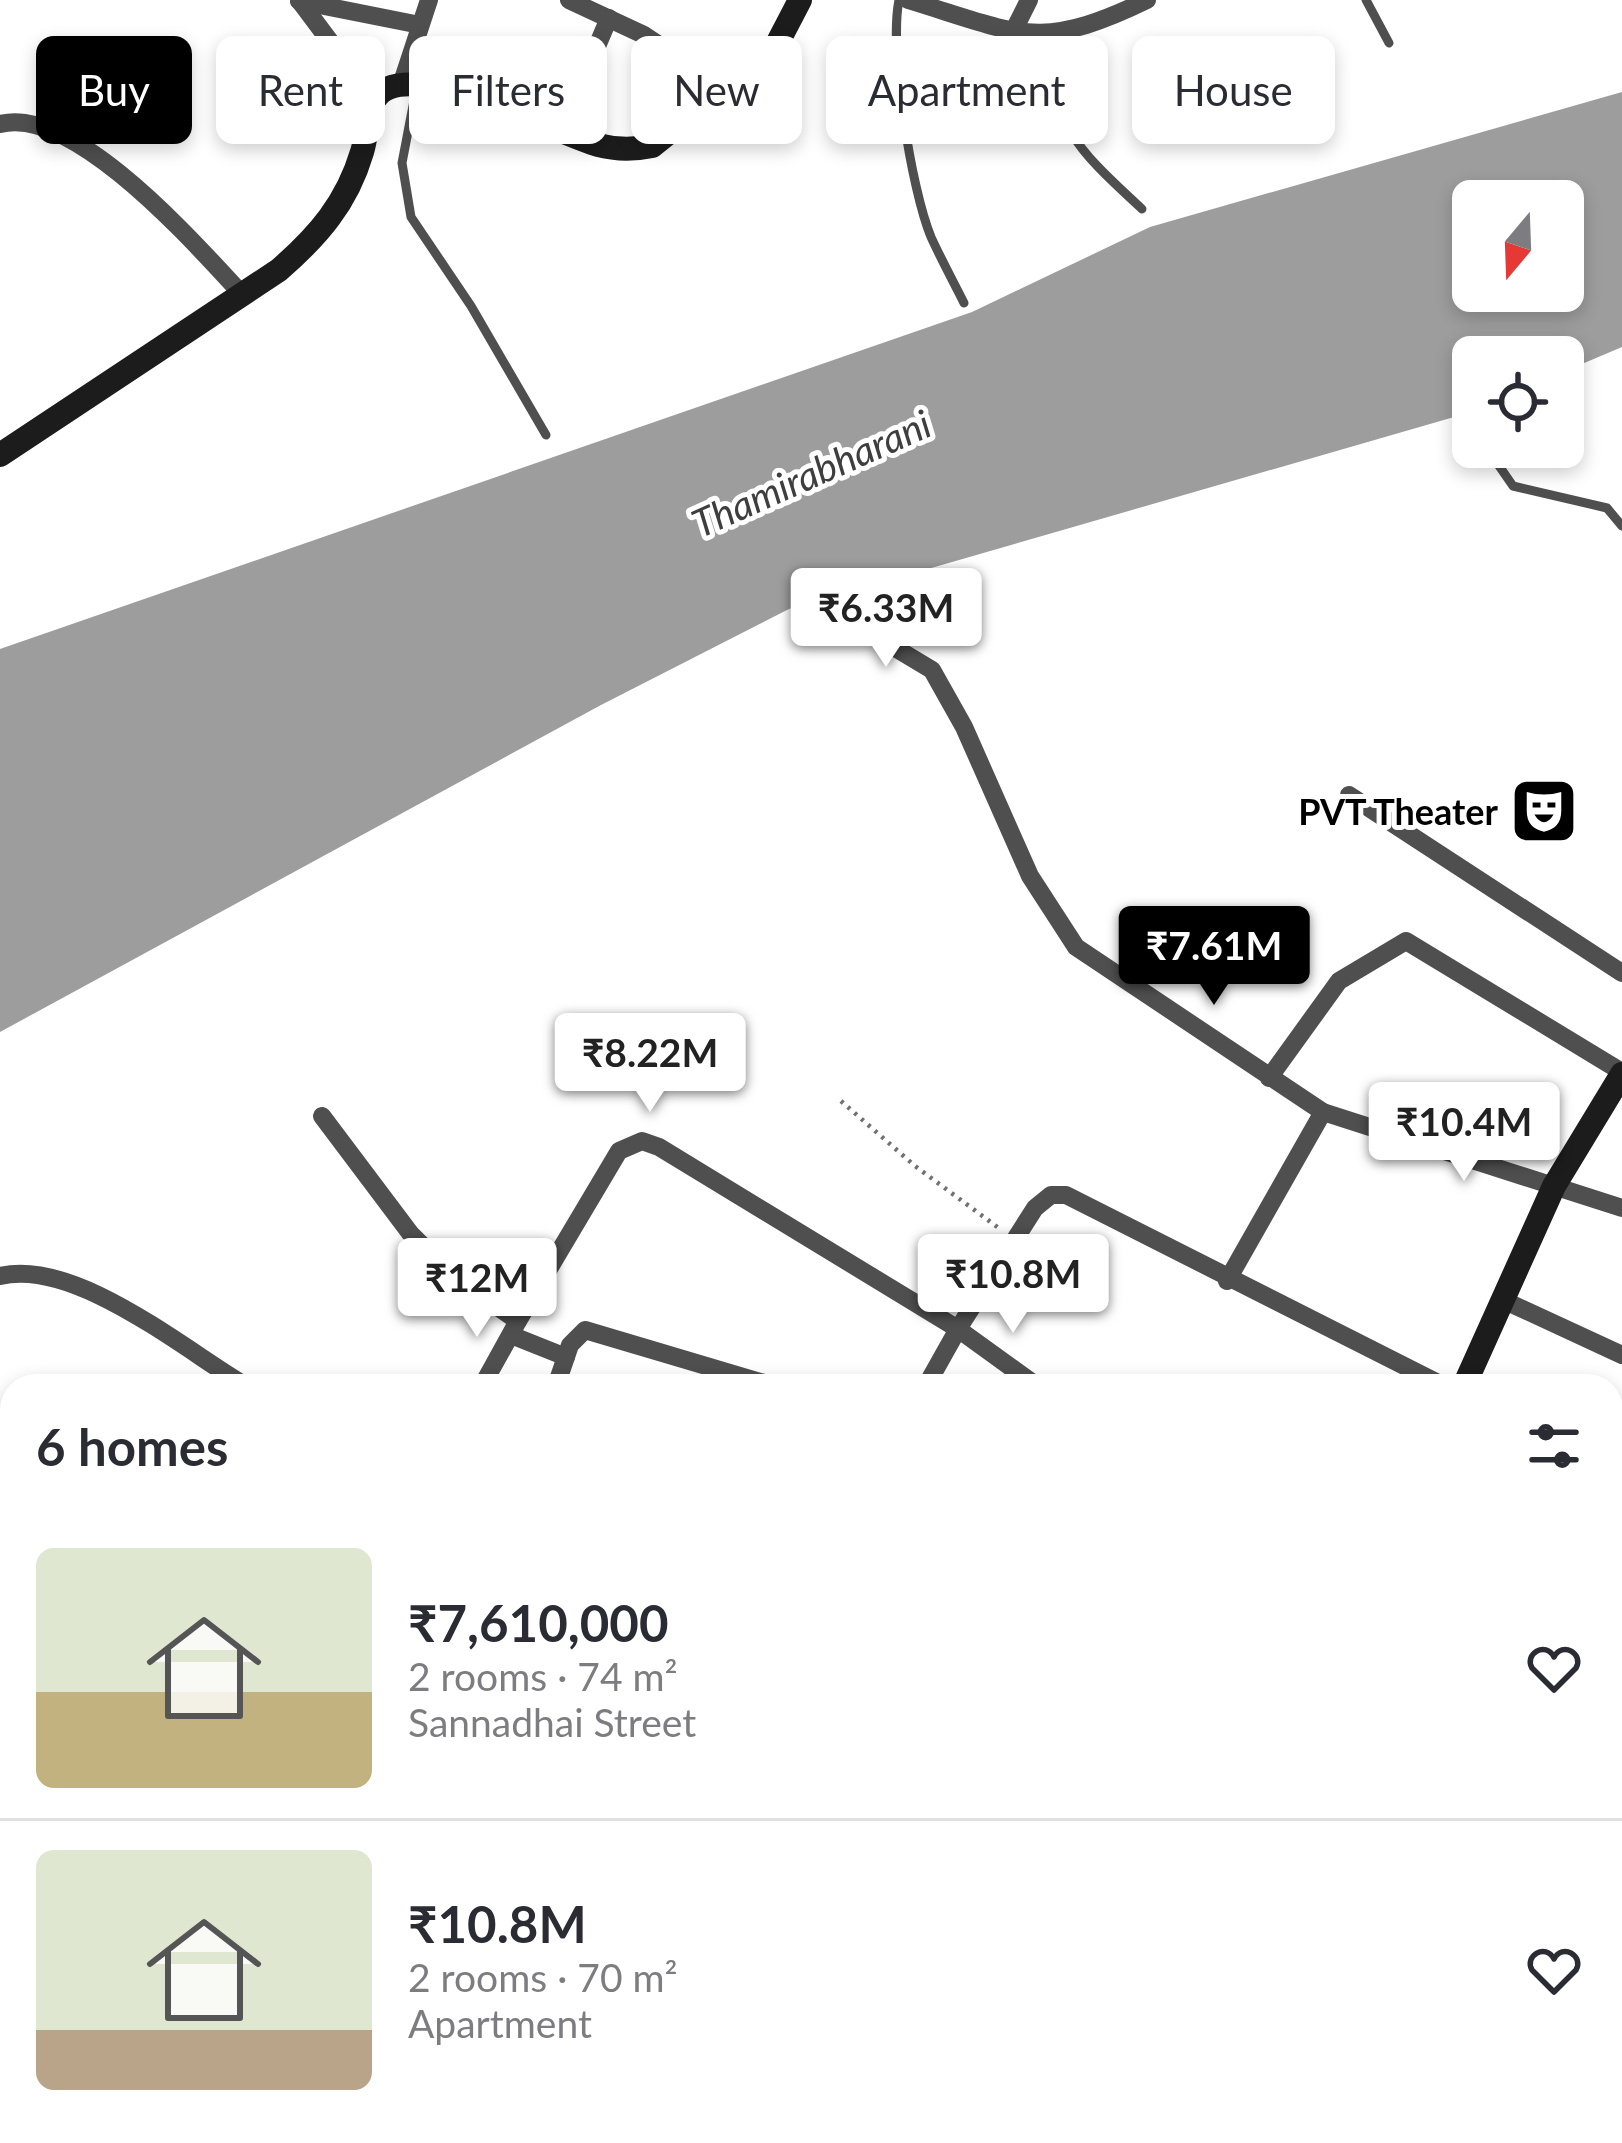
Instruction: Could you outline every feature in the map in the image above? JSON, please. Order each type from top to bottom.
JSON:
[{"type":"main road","points":[[781,36],[800,0]]},
{"type":"main road","points":[[0,455],[279,270],[339,207],[357,171],[363,144]]},
{"type":"main road","points":[[604,144],[627,151],[655,144]]},
{"type":"main road","points":[[1469,1374],[1554,1186],[1622,1073]]},
{"type":"street","points":[[299,0],[420,25]]},
{"type":"street","points":[[299,0],[326,36]]},
{"type":"street","points":[[418,36],[429,0]]},
{"type":"street","points":[[569,0],[640,36]]},
{"type":"street","points":[[903,0],[1013,32],[1063,35],[1147,0]]},
{"type":"street","points":[[1013,32],[1029,0]]},
{"type":"street","points":[[601,36],[608,19]]},
{"type":"street","points":[[0,124],[17,120],[82,150],[158,204],[240,292]]},
{"type":"street","points":[[800,628],[877,637],[932,670],[964,727],[1030,876],[1066,935],[1323,1112],[1622,1208]]},
{"type":"street","points":[[1349,795],[1622,973]]},
{"type":"street","points":[[1269,1078],[1339,981],[1406,941],[1622,1073]]},
{"type":"street","points":[[1227,1281],[1323,1112]]},
{"type":"street","points":[[322,1116],[410,1233],[453,1276],[515,1328],[566,1358]]},
{"type":"street","points":[[489,1374],[619,1150],[642,1141],[764,1209],[958,1329],[1020,1374]]},
{"type":"street","points":[[933,1374],[1035,1208],[1051,1195],[1066,1195],[1227,1281],[1419,1374]]},
{"type":"street","points":[[0,1276],[51,1276],[104,1299],[226,1374]]},
{"type":"street","points":[[1503,1300],[1622,1355]]},
{"type":"street","points":[[560,1374],[577,1334],[596,1330],[736,1374]]},
{"type":"lane","points":[[903,0],[893,52],[918,194],[930,234],[964,303]]},
{"type":"lane","points":[[1366,0],[1389,43]]},
{"type":"lane","points":[[1037,34],[1059,119],[1071,140],[1142,209]]},
{"type":"lane","points":[[409,93],[402,163],[411,217],[472,306],[546,435]]},
{"type":"lane","points":[[1501,468],[1513,486],[1607,508],[1622,526]]},
{"type":"path","points":[[841,1101],[914,1166],[1015,1240]]},
{"type":"water","name":"Thamirabharani","points":[[1622,92],[1622,347],[1584,363],[1584,336],[1452,336],[1452,418],[789,609],[601,705],[0,1032],[0,649],[972,312],[1150,227]]},
{"type":"place","name":"PVT Theater","points":[[1544,811]]}]
